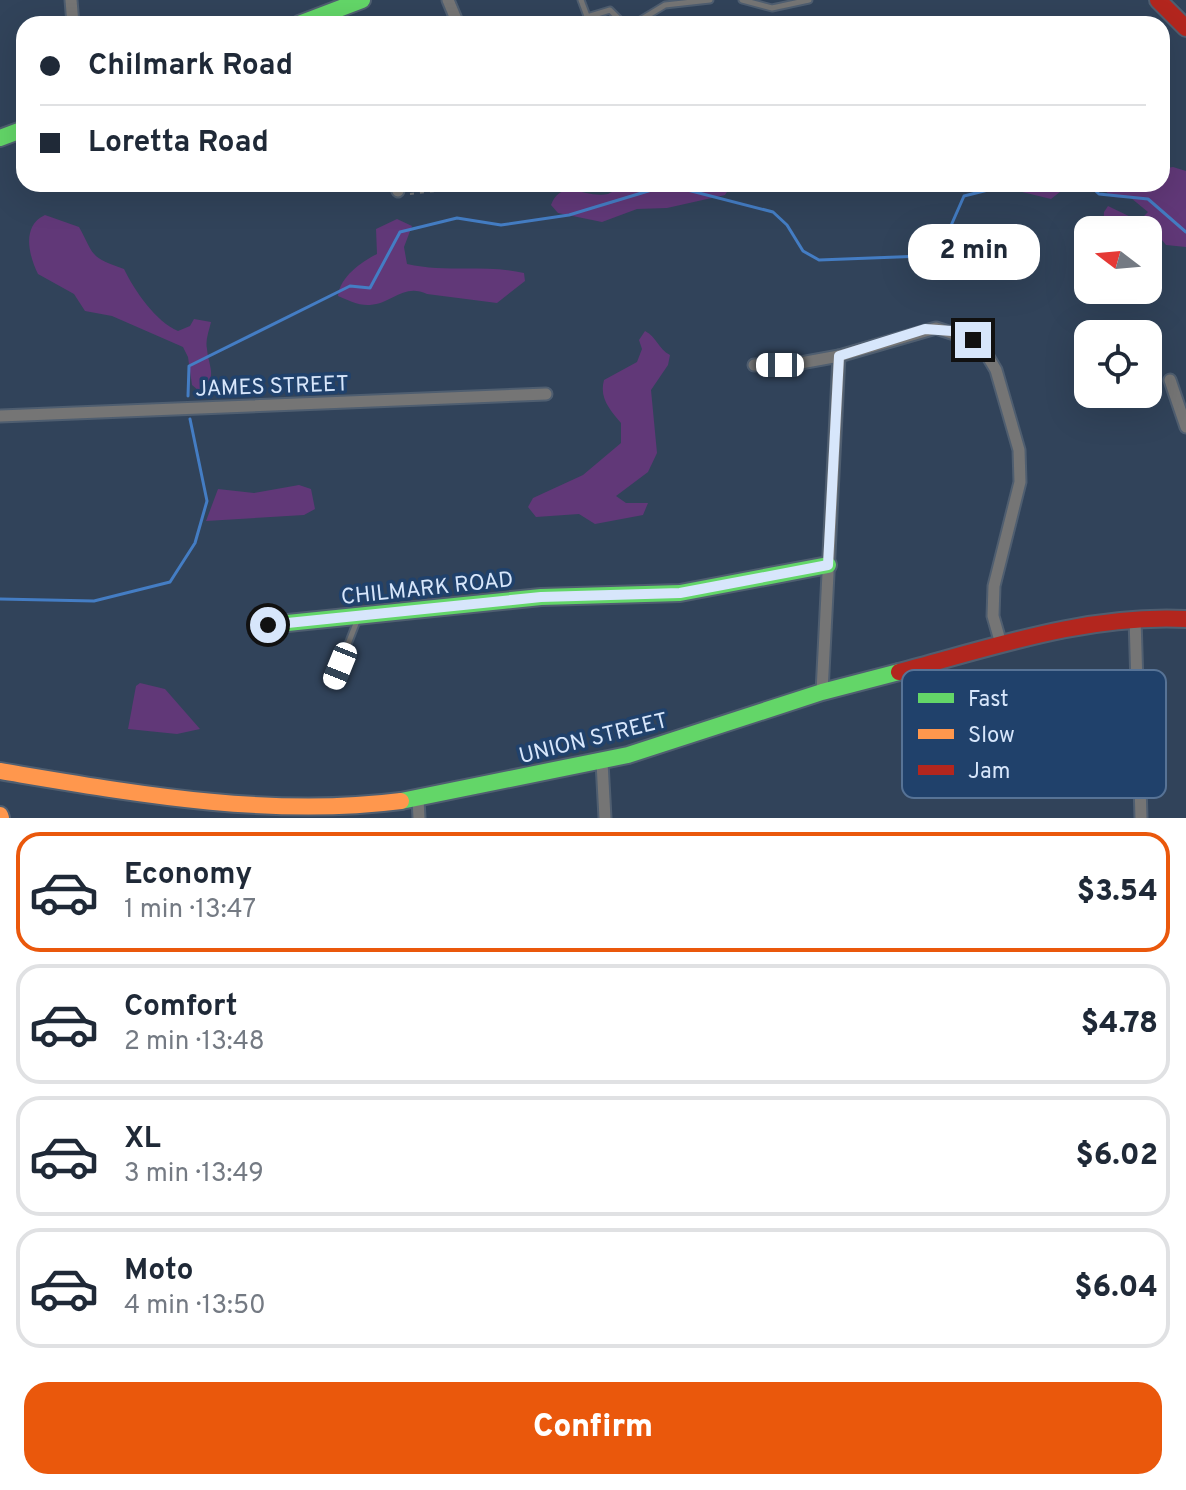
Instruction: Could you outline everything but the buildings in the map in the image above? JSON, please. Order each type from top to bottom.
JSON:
[{"type":"main road","points":[[334,12],[362,0]]},
{"type":"main road","points":[[1158,0],[1183,18]]},
{"type":"main road","name":"CHILMARK ROAD","points":[[268,625],[541,597],[688,592],[828,565]]},
{"type":"main road","name":"UNION STREET","points":[[904,670],[1077,625],[1135,618],[1186,619]]},
{"type":"main road","name":"UNION STREET","points":[[0,771],[178,801],[279,811],[339,811],[418,799],[602,762],[822,692],[902,671]]},
{"type":"street","points":[[754,365],[795,364],[839,356],[925,329],[952,331],[973,340],[987,355],[996,370],[1019,450],[1020,482],[994,586],[993,616],[1001,644]]},
{"type":"street","points":[[822,692],[839,356]]},
{"type":"street","points":[[1170,380],[1186,427]]},
{"type":"street","name":"JAMES STREET","points":[[0,416],[546,394]]},
{"type":"street","points":[[1135,618],[1137,670]]},
{"type":"street","points":[[602,762],[605,818]]},
{"type":"street","points":[[1140,798],[1141,818]]},
{"type":"street","points":[[418,799],[419,818]]},
{"type":"lane","points":[[647,16],[665,5],[710,0]]},
{"type":"lane","points":[[742,0],[772,8],[809,0]]},
{"type":"lane","points":[[590,16],[610,10],[617,16]]},
{"type":"lane","points":[[332,685],[359,616]]},
{"type":"path","points":[[403,192],[426,192]]},
{"type":"shaded area","points":[[1170,168],[1186,171],[1186,247],[1166,245],[1162,240],[1162,216],[1144,216],[1148,212],[1131,198],[1112,197],[1106,192],[1170,192]]},
{"type":"shaded area","points":[[561,192],[727,192],[725,195],[667,208],[637,209],[602,222],[558,213],[551,205]]},
{"type":"shaded area","points":[[1022,192],[1060,192],[1051,199]]},
{"type":"shaded area","points":[[1108,206],[1129,216],[1104,216]]},
{"type":"shaded area","points":[[45,215],[79,227],[94,254],[124,269],[146,304],[170,327],[178,331],[190,326],[194,319],[211,322],[206,342],[211,373],[209,382],[198,390],[192,385],[188,357],[183,347],[112,316],[85,311],[74,294],[38,274],[29,242],[33,226]]},
{"type":"shaded area","points":[[397,219],[412,226],[404,247],[407,264],[510,270],[524,273],[525,281],[497,303],[419,291],[405,292],[370,305],[338,296],[347,276],[377,254],[376,229]]},
{"type":"shaded area","points":[[645,331],[670,355],[668,365],[651,390],[657,453],[648,472],[616,496],[626,503],[648,503],[643,515],[595,524],[579,514],[536,517],[528,507],[533,498],[583,475],[621,443],[621,423],[604,398],[604,380],[637,362],[642,349],[639,340]]},
{"type":"shaded area","points":[[299,485],[311,489],[315,509],[304,515],[206,521],[218,489],[254,493]]},
{"type":"shaded area","points":[[140,683],[165,689],[200,729],[177,734],[128,729],[136,686]]},
{"type":"waterway","points":[[188,396],[189,366],[350,286],[370,288],[400,232],[457,218],[501,225],[569,215],[645,192]]},
{"type":"waterway","points":[[695,192],[773,212],[787,225],[803,251],[819,260],[923,256],[946,237],[964,196],[980,192]]},
{"type":"waterway","points":[[1097,192],[1148,199],[1186,232]]},
{"type":"waterway","points":[[0,599],[94,601],[170,582],[195,543],[207,501],[190,419]]},
{"type":"traffic: fast","points":[[320,16],[362,0]]},
{"type":"traffic: fast","points":[[0,138],[16,132]]},
{"type":"traffic: fast","points":[[268,625],[541,597],[680,593],[828,565]]},
{"type":"traffic: fast","points":[[401,801],[628,755],[822,692],[899,672]]},
{"type":"traffic: slow","points":[[0,771],[150,795],[250,805],[301,807],[401,801]]},
{"type":"traffic: jam","points":[[1158,0],[1186,28]]},
{"type":"traffic: jam","points":[[906,670],[1077,627],[1149,619],[1186,619]]},
{"type":"route","points":[[268,625],[541,597],[680,593],[828,565],[839,356],[925,329],[952,331],[973,340]]}]
